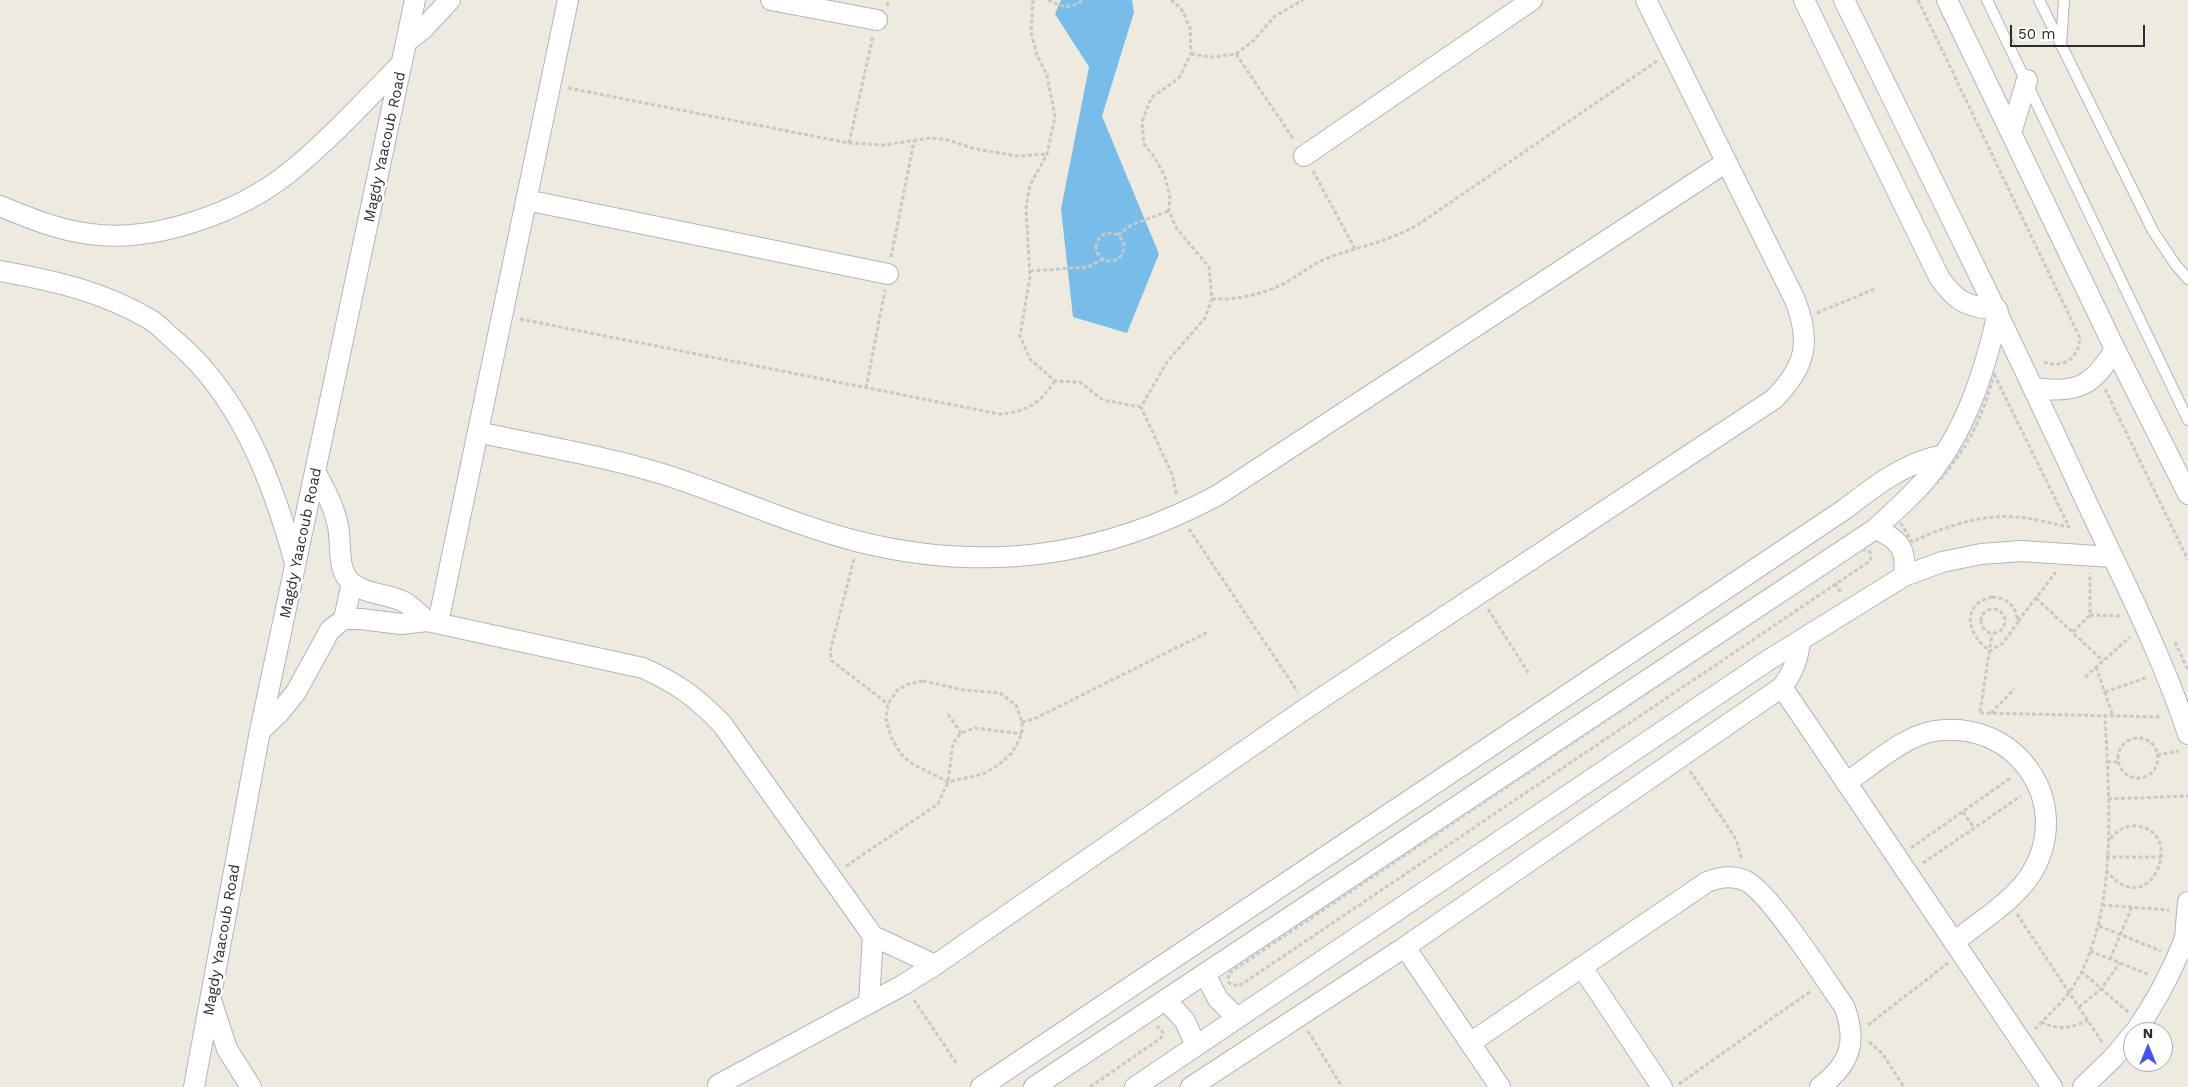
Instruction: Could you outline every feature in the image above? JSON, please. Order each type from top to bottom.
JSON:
[{"type":"street","name":"Magdy Yaacoub Road","points":[[194,1087],[260,731],[415,0]]},
{"type":"street","points":[[406,42],[424,29],[450,0]]},
{"type":"street","points":[[432,622],[478,432],[568,0]]},
{"type":"street","points":[[771,0],[877,20]]},
{"type":"street","points":[[1304,156],[1532,0]]},
{"type":"street","points":[[718,1085],[869,1001],[903,985],[935,965],[1308,708],[1774,399],[1792,381],[1801,360],[1804,338],[1803,320],[1795,300],[1646,0]]},
{"type":"street","points":[[1804,0],[1939,277],[1949,292],[1962,303],[1997,311]]},
{"type":"street","points":[[1844,0],[1997,311],[2112,557],[2144,620],[2166,671],[2184,734]]},
{"type":"street","points":[[1947,0],[2115,349],[2188,494]]},
{"type":"street","points":[[0,206],[51,226],[91,234],[134,235],[184,226],[243,201],[289,172],[337,131],[402,62]]},
{"type":"street","points":[[2012,133],[2027,80]]},
{"type":"street","points":[[478,432],[663,474],[796,522],[859,541],[899,550],[940,556],[980,557],[1022,556],[1062,551],[1142,531],[1180,515],[1218,495],[1725,162]]},
{"type":"street","points":[[526,200],[888,274]]},
{"type":"street","points":[[0,271],[74,286],[116,302],[152,321],[191,354],[230,405],[258,455],[284,524],[296,568]]},
{"type":"street","points":[[1034,1087],[1875,528],[1925,480],[1943,455],[1958,428],[1980,379],[1997,311]]},
{"type":"street","points":[[2034,388],[2058,392],[2083,385],[2102,370],[2115,349]]},
{"type":"street","points":[[981,1087],[1845,509],[1882,481],[1922,459],[1943,455]]},
{"type":"street","points":[[316,473],[330,498],[338,526],[342,571],[352,583],[366,591],[386,595],[406,603],[432,622]]},
{"type":"street","points":[[1875,528],[1890,534],[1901,546],[1906,561],[1904,576]]},
{"type":"street","points":[[1135,1087],[1800,641],[1904,576],[1942,562],[1981,554],[2021,551],[2112,557]]},
{"type":"street","points":[[344,619],[352,583]]},
{"type":"street","points":[[260,731],[279,713],[296,692],[330,630],[344,619],[401,624],[432,622],[644,668],[673,682],[700,701],[722,724],[873,936],[935,965]]},
{"type":"street","points":[[1191,1087],[1298,1015],[1405,947],[1782,688],[1792,674],[1798,658],[1800,641]]},
{"type":"street","points":[[1782,688],[2052,1087]]},
{"type":"street","points":[[1846,783],[1912,737],[1934,731],[1956,730],[1976,733],[1996,740],[2013,752],[2027,767],[2038,784],[2045,809],[2046,834],[2040,856],[2030,875],[1958,948]]},
{"type":"street","points":[[1470,1043],[1707,882],[1719,878],[1732,877],[1745,880],[1765,895],[1844,1006],[1850,1021],[1852,1037],[1848,1053],[1841,1068],[1820,1087]]},
{"type":"street","points":[[2141,1022],[2166,981],[2183,959],[2187,907]]},
{"type":"street","points":[[869,1001],[873,936]]},
{"type":"street","points":[[1405,947],[1500,1087]]},
{"type":"street","points":[[1316,965],[1335,991]]},
{"type":"street","points":[[1582,967],[1662,1087]]},
{"type":"street","points":[[1206,974],[1218,999],[1237,1018]]},
{"type":"street","points":[[1166,1000],[1185,1020],[1196,1046]]},
{"type":"street","points":[[211,1002],[227,1049],[251,1087]]},
{"type":"street","points":[[2084,1087],[2123,1046]]},
{"type":"lane","points":[[1988,0],[2188,420]]},
{"type":"lane","points":[[2039,0],[2153,231],[2175,264],[2188,279]]},
{"type":"lane","points":[[2061,46],[2064,0]]},
{"type":"path","points":[[1033,0],[1030,32],[1037,55],[1047,75],[1055,117],[1047,154],[1030,185],[1026,208],[1030,271],[1020,336],[1030,359],[1054,381],[1080,382],[1103,400],[1141,407]]},
{"type":"path","points":[[1048,0],[1063,7],[1070,7],[1083,0]]},
{"type":"path","points":[[1141,407],[1167,362],[1205,318],[1212,299],[1209,267],[1176,229],[1169,211],[1170,197],[1165,177],[1155,158],[1144,144],[1142,122],[1151,98],[1179,78],[1191,54],[1190,28],[1181,8],[1171,0]]},
{"type":"path","points":[[1191,54],[1212,57],[1236,54],[1254,40],[1275,16],[1303,0]]},
{"type":"path","points":[[1918,0],[2080,338],[2077,351],[2068,361],[2055,365],[2036,357]]},
{"type":"path","points":[[849,143],[877,20]]},
{"type":"path","points":[[1212,299],[1227,300],[1251,295],[1283,284],[1317,262],[1398,236],[1420,224],[1671,52]]},
{"type":"path","points":[[1236,54],[1304,156],[1355,250]]},
{"type":"path","points":[[550,84],[849,143],[884,144],[937,138],[1018,156],[1047,154]]},
{"type":"path","points":[[1118,235],[1131,225],[1169,211]]},
{"type":"path","points":[[1030,271],[1088,267],[1103,259],[1115,260],[1120,257],[1124,246],[1123,240],[1118,235],[1106,234],[1097,242],[1096,248],[1103,259]]},
{"type":"path","points":[[1803,320],[1874,288]]},
{"type":"path","points":[[502,315],[999,414],[1016,413],[1032,406],[1045,395],[1054,381]]},
{"type":"path","points":[[1994,374],[2069,527],[2016,517],[1998,518],[1954,526],[1912,542],[1899,520],[1937,485],[1963,451],[1982,415],[1994,374]]},
{"type":"path","points":[[2099,390],[2104,386],[2188,560]]},
{"type":"path","points":[[1141,407],[1172,474],[1180,515],[1308,708]]},
{"type":"path","points":[[859,541],[830,652],[832,660],[888,704]]},
{"type":"path","points":[[1990,651],[2000,646],[2070,554]]},
{"type":"path","points":[[2073,632],[2090,615],[2090,555]]},
{"type":"path","points":[[1479,596],[1529,674]]},
{"type":"path","points":[[1990,651],[1982,644],[1970,624],[1970,616],[1978,602],[1992,597],[2000,598],[2013,607],[2018,622]]},
{"type":"path","points":[[2036,598],[2103,660]]},
{"type":"path","points":[[1994,609],[1999,610],[2006,620],[2002,630],[1992,634],[1983,628],[1981,618],[1984,613],[1994,609]]},
{"type":"path","points":[[2090,615],[2144,620]]},
{"type":"path","points":[[2085,677],[2144,620]]},
{"type":"path","points":[[1022,722],[1034,719],[1208,632]]},
{"type":"path","points":[[1976,733],[1992,634]]},
{"type":"path","points":[[2096,667],[2113,716]]},
{"type":"path","points":[[2105,692],[2166,671]]},
{"type":"path","points":[[923,681],[964,690],[1000,693],[1016,705],[1022,722],[1022,734],[1012,753],[997,766],[983,774],[948,782],[911,764],[901,754],[891,737],[886,719],[888,704],[898,689],[923,681]]},
{"type":"path","points":[[1991,713],[2014,689]]},
{"type":"path","points":[[1980,713],[2113,716],[2184,734]]},
{"type":"path","points":[[948,714],[962,733]]},
{"type":"path","points":[[2022,1042],[2074,985],[2099,926],[2107,844],[2108,799],[2105,716]]},
{"type":"path","points":[[831,876],[938,804],[948,782],[953,743],[962,733],[974,728],[1022,734]]},
{"type":"path","points":[[2157,755],[2184,734]]},
{"type":"path","points":[[2134,739],[2141,739],[2152,744],[2157,755],[2152,772],[2140,778],[2134,778],[2123,772],[2118,762],[2120,749],[2123,744],[2134,739]]},
{"type":"path","points":[[1680,758],[1736,839],[1744,866],[1745,880]]},
{"type":"path","points":[[2107,762],[2118,762]]},
{"type":"path","points":[[1897,857],[2027,767]]},
{"type":"path","points":[[1908,874],[2038,784]]},
{"type":"path","points":[[2108,799],[2188,796]]},
{"type":"path","points":[[1963,812],[1974,828]]},
{"type":"path","points":[[2106,869],[2118,882],[2126,886],[2143,886],[2158,877],[2163,869],[2165,857],[2163,844],[2158,836],[2144,827],[2126,827],[2118,830],[2107,844]]},
{"type":"path","points":[[2106,856],[2165,857]]},
{"type":"path","points":[[2007,899],[2113,1058]]},
{"type":"path","points":[[2102,905],[2187,907]]},
{"type":"path","points":[[2110,959],[2132,907]]},
{"type":"path","points":[[2099,926],[2183,959]]},
{"type":"path","points":[[1852,1037],[1958,948]]},
{"type":"path","points":[[2090,951],[2166,981]]},
{"type":"path","points":[[2079,1007],[2101,989],[2120,963]]},
{"type":"path","points":[[2081,971],[2101,989],[2129,1022]]},
{"type":"path","points":[[1674,1087],[1826,980]]},
{"type":"path","points":[[903,985],[957,1064]]},
{"type":"path","points":[[1298,1015],[1342,1087]]},
{"type":"path","points":[[2041,1022],[2050,1026],[2070,1028],[2088,1020]]},
{"type":"path","points":[[1852,1037],[1874,1044],[1904,1087]]},
{"type":"path","points":[[1090,1087],[1114,1071]]},
{"type":"water","points":[[1061,0],[1132,0],[1134,12],[1102,116],[1159,254],[1127,333],[1073,317],[1061,209],[1089,67],[1055,14]]}]
